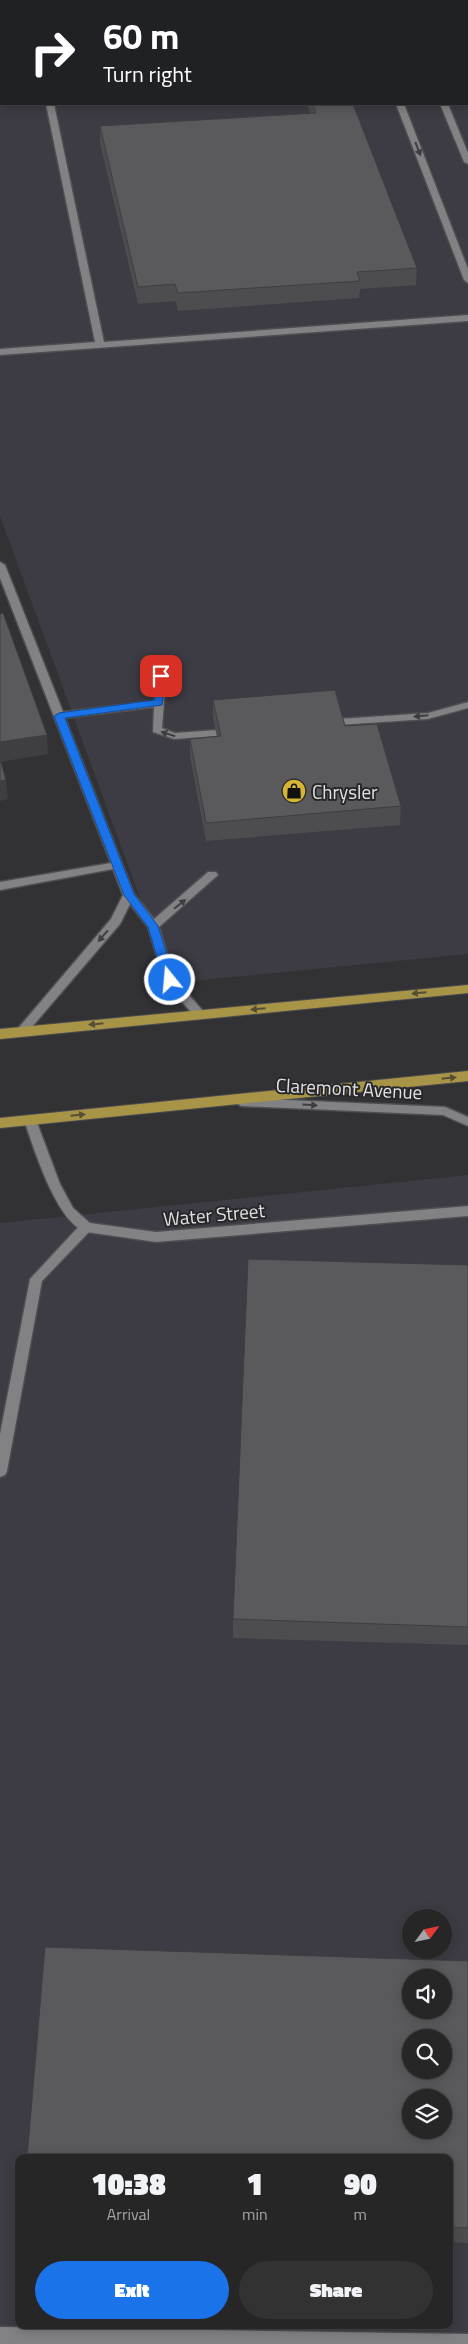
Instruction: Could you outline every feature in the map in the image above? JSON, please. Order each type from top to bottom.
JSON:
[{"type":"highway","points":[[0,1034],[468,989]]},
{"type":"highway","points":[[0,1123],[468,1076]]},
{"type":"street","points":[[50,105],[100,345]]},
{"type":"street","points":[[400,105],[468,280]]},
{"type":"street","points":[[444,105],[468,162]]},
{"type":"street","points":[[0,352],[468,318]]},
{"type":"street","points":[[0,565],[129,895],[153,926],[170,980],[199,1014]]},
{"type":"street","points":[[161,676],[157,730],[174,736],[216,733]]},
{"type":"street","points":[[59,716],[159,703]]},
{"type":"street","points":[[338,722],[428,716],[468,705]]},
{"type":"street","points":[[0,886],[117,865]]},
{"type":"street","points":[[153,926],[212,875]]},
{"type":"street","points":[[21,1032],[116,921],[129,895]]},
{"type":"street","name":"Claremont Avenue","points":[[226,1101],[445,1111],[468,1122]]},
{"type":"street","points":[[0,1471],[36,1278],[86,1227],[69,1211],[54,1184],[30,1120]]},
{"type":"street","name":"Water Street","points":[[86,1227],[156,1238],[468,1211]]},
{"type":"street","points":[[0,2336],[468,2343]]},
{"type":"shaded area","points":[[0,105],[468,105],[468,954],[171,983],[0,516]]},
{"type":"shaded area","points":[[468,1175],[468,2344],[0,2344],[0,1223]]},
{"type":"building","points":[[313,105],[353,105],[417,268],[357,272],[360,281],[178,293],[175,284],[138,287],[100,126],[316,113]]},
{"type":"building","points":[[3,613],[47,735],[0,742],[0,614]]},
{"type":"building","name":"Chrysler","points":[[335,690],[345,726],[377,724],[401,806],[206,823],[190,739],[221,736],[213,700]]},
{"type":"building","points":[[0,759],[6,780],[0,781]]},
{"type":"building","points":[[248,1259],[468,1265],[468,1627],[233,1619]]},
{"type":"building","points":[[45,1947],[468,1961],[468,2228],[453,2227],[453,2154],[27,2154]]},
{"type":"place","name":"Chrysler","points":[[294,791]]},
{"type":"route","points":[[161,676],[159,703],[59,716],[129,895],[153,926],[170,980]]}]
